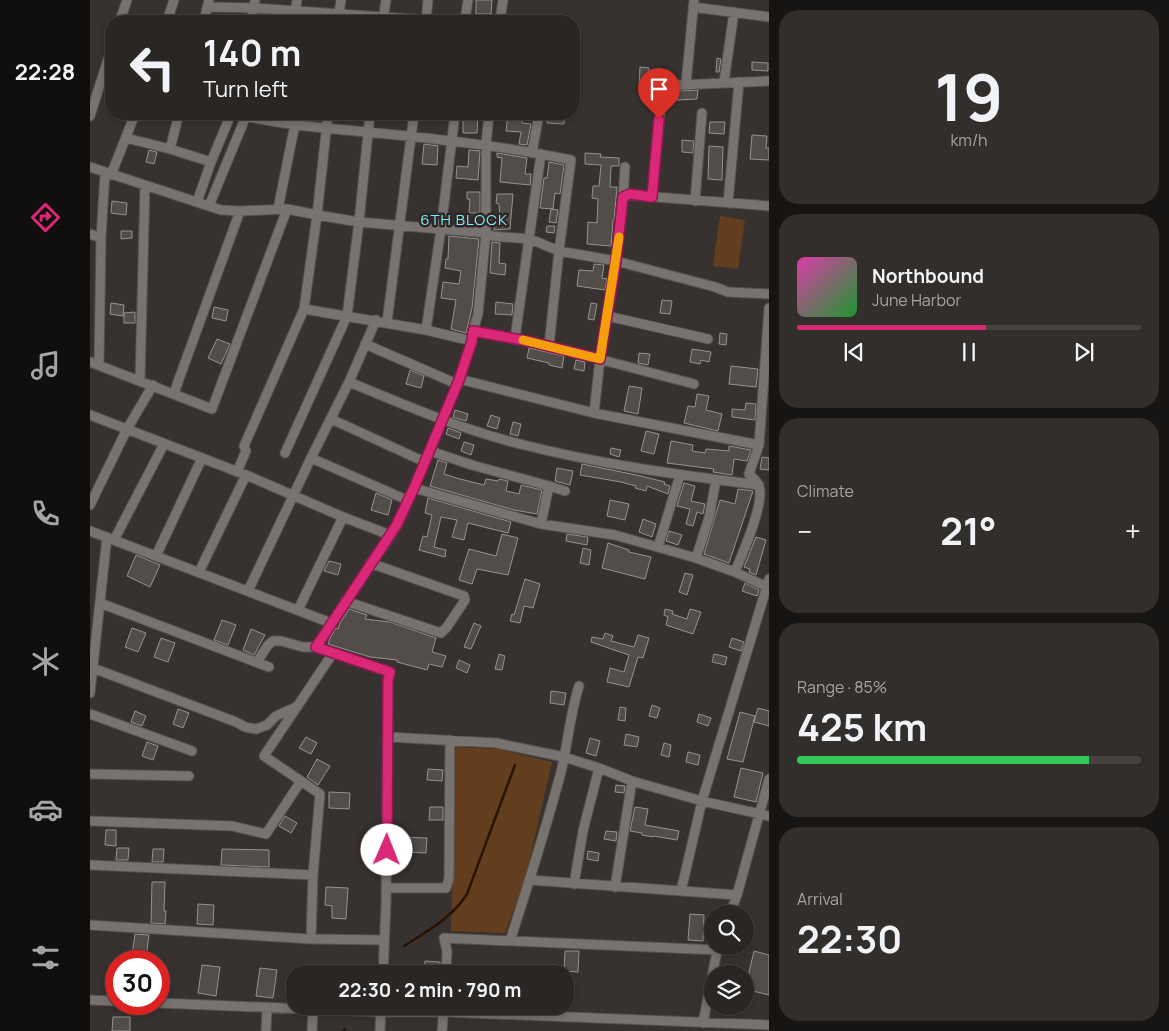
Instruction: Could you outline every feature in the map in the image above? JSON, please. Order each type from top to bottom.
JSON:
[{"type":"street","points":[[122,15],[127,0]]},
{"type":"street","points":[[169,15],[174,0]]},
{"type":"street","points":[[295,15],[297,0]]},
{"type":"street","points":[[339,15],[340,0]]},
{"type":"street","points":[[384,15],[386,0]]},
{"type":"street","points":[[427,15],[428,0]]},
{"type":"street","points":[[466,15],[468,0]]},
{"type":"street","points":[[501,15],[503,0]]},
{"type":"street","points":[[209,4],[255,4],[320,15]]},
{"type":"street","points":[[686,84],[694,4],[769,17]]},
{"type":"street","points":[[724,82],[734,12]]},
{"type":"street","points":[[90,116],[105,69]]},
{"type":"street","points":[[657,86],[769,81]]},
{"type":"street","points":[[728,203],[739,82]]},
{"type":"street","points":[[652,197],[661,103]]},
{"type":"street","points":[[695,200],[702,113]]},
{"type":"street","points":[[133,120],[108,174],[101,238],[94,364],[212,409],[283,209],[295,124]]},
{"type":"street","points":[[170,150],[178,120]]},
{"type":"street","points":[[197,202],[228,120]]},
{"type":"street","points":[[209,206],[240,120]]},
{"type":"street","points":[[282,120],[326,129],[486,145],[571,160],[549,346]]},
{"type":"street","points":[[199,572],[242,474],[246,450],[244,446],[304,309],[318,215],[327,120]]},
{"type":"street","points":[[285,453],[347,316],[369,120]]},
{"type":"street","points":[[387,322],[413,120]]},
{"type":"street","points":[[426,330],[442,229],[454,120]]},
{"type":"street","points":[[316,647],[396,526],[430,451],[458,382],[472,341],[478,314],[486,233],[486,145],[488,120]]},
{"type":"street","points":[[516,338],[530,239],[539,120]]},
{"type":"street","points":[[126,138],[211,162]]},
{"type":"street","points":[[90,167],[221,210],[283,209],[359,222],[486,233],[492,236],[530,239],[559,251],[616,261],[728,292],[769,294]]},
{"type":"street","points":[[594,413],[600,359],[616,261],[625,167]]},
{"type":"street","points":[[140,380],[145,185]]},
{"type":"street","points":[[623,197],[630,194],[769,206]]},
{"type":"street","points":[[174,393],[240,211]]},
{"type":"street","points":[[90,234],[101,238]]},
{"type":"street","points":[[735,572],[757,510],[759,485],[749,474],[759,445],[769,308]]},
{"type":"street","points":[[304,309],[387,322],[472,341]]},
{"type":"street","points":[[607,316],[708,339]]},
{"type":"street","points":[[248,591],[331,419],[376,320]]},
{"type":"street","points":[[473,331],[516,338],[694,384]]},
{"type":"street","points":[[365,344],[458,382],[594,413],[759,445]]},
{"type":"street","points":[[348,382],[442,421],[519,444],[645,470],[759,485]]},
{"type":"street","points":[[90,505],[127,429],[153,385]]},
{"type":"street","points":[[90,415],[202,458],[390,535]]},
{"type":"street","points":[[331,419],[425,462]]},
{"type":"street","points":[[90,693],[100,603],[111,539],[164,444]]},
{"type":"street","points":[[430,451],[565,491]]},
{"type":"street","points":[[156,556],[202,458]]},
{"type":"street","points":[[311,458],[407,500]]},
{"type":"street","points":[[658,546],[680,475]]},
{"type":"street","points":[[696,558],[709,518],[716,480]]},
{"type":"street","points":[[542,524],[549,486]]},
{"type":"street","points":[[414,488],[542,524],[615,535],[658,546],[768,585],[702,801],[681,891]]},
{"type":"street","points":[[298,610],[343,516]]},
{"type":"street","points":[[90,531],[332,623]]},
{"type":"street","points":[[345,601],[441,633],[448,628],[465,600],[464,596],[370,564]]},
{"type":"street","points":[[100,603],[269,667]]},
{"type":"street","points":[[257,662],[268,644],[274,641],[281,641],[303,648],[316,647],[390,672],[388,680],[383,965]]},
{"type":"street","points":[[311,939],[313,875],[320,794],[264,756],[333,653]]},
{"type":"street","points":[[92,667],[245,727],[256,728],[268,725],[276,716],[298,706]]},
{"type":"street","points":[[510,941],[530,880],[564,758],[571,715],[579,686]]},
{"type":"street","points":[[90,714],[192,751]]},
{"type":"street","points":[[388,737],[496,743],[564,758],[599,768],[632,781],[702,801],[769,816]]},
{"type":"street","points":[[386,888],[446,888],[449,878],[450,740]]},
{"type":"street","points":[[574,884],[582,831],[599,768]]},
{"type":"street","points":[[90,774],[189,776]]},
{"type":"street","points":[[733,905],[769,779]]},
{"type":"street","points":[[90,820],[232,826],[266,834],[301,781]]},
{"type":"street","points":[[615,887],[632,781]]},
{"type":"street","points":[[90,865],[313,875]]},
{"type":"street","points":[[530,880],[737,895]]},
{"type":"street","points":[[90,925],[311,939],[384,940]]},
{"type":"street","points":[[446,965],[447,951],[444,938],[704,948]]},
{"type":"street","points":[[704,1023],[717,955]]},
{"type":"street","points":[[90,1000],[105,1001]]},
{"type":"street","points":[[170,1005],[286,1009]]},
{"type":"street","points":[[266,1031],[267,1009]]},
{"type":"street","points":[[312,1031],[313,1015]]},
{"type":"street","points":[[380,1031],[381,1015]]},
{"type":"street","points":[[442,1031],[443,1015]]},
{"type":"street","points":[[555,1015],[769,1025]]},
{"type":"shaded area","points":[[720,216],[745,220],[738,269],[713,266]]},
{"type":"shaded area","points":[[456,747],[498,749],[552,762],[525,880],[505,933],[451,931]]},
{"type":"building","points":[[476,0],[492,0],[491,14],[476,14]]},
{"type":"building","points":[[717,58],[721,59],[719,72],[716,72]]},
{"type":"building","points":[[752,62],[768,63],[768,71],[752,70]]},
{"type":"building","points":[[640,67],[649,68],[648,89],[639,88]]},
{"type":"building","points":[[698,90],[697,99],[677,100],[677,91]]},
{"type":"building","points":[[463,120],[478,120],[477,133],[463,133]]},
{"type":"building","points":[[507,120],[522,120],[522,123],[531,124],[527,145],[519,144],[521,132],[506,131]]},
{"type":"building","points":[[547,120],[564,120],[564,124],[547,123]]},
{"type":"building","points":[[710,122],[725,122],[724,134],[709,133]]},
{"type":"building","points":[[752,135],[767,136],[766,148],[769,148],[769,160],[750,159]]},
{"type":"building","points":[[682,140],[694,141],[693,153],[682,152]]},
{"type":"building","points":[[424,144],[438,146],[437,165],[422,164]]},
{"type":"building","points":[[709,146],[723,147],[722,180],[708,179]]},
{"type":"building","points":[[149,150],[157,152],[154,164],[146,162]]},
{"type":"building","points":[[469,150],[480,151],[478,180],[456,178],[457,166],[468,167]]},
{"type":"building","points":[[497,153],[527,158],[525,174],[531,174],[530,185],[500,182],[502,158],[497,157]]},
{"type":"building","points":[[585,153],[601,154],[600,157],[619,158],[619,166],[611,166],[610,187],[617,187],[611,246],[587,244],[588,222],[597,223],[598,199],[592,198],[593,186],[599,186],[601,165],[585,164]]},
{"type":"building","points":[[549,162],[564,165],[560,194],[555,193],[553,209],[540,208],[544,178],[547,178]]},
{"type":"building","points":[[467,192],[480,192],[480,213],[469,213],[470,199],[467,199]]},
{"type":"building","points":[[497,194],[513,194],[510,229],[494,230],[495,222],[500,222],[499,204],[496,203]]},
{"type":"building","points":[[112,201],[127,203],[126,215],[111,213]]},
{"type":"building","points":[[551,209],[558,210],[556,223],[549,222]]},
{"type":"building","points":[[547,226],[555,226],[554,233],[546,232]]},
{"type":"building","points":[[121,231],[132,231],[132,238],[121,239]]},
{"type":"building","points":[[449,236],[479,239],[472,308],[466,333],[451,329],[456,300],[441,298],[443,282],[459,284],[461,271],[445,268],[446,259],[448,259]]},
{"type":"building","points":[[492,242],[500,243],[499,263],[506,264],[505,275],[490,273]]},
{"type":"building","points":[[594,264],[604,265],[602,278],[607,279],[605,290],[577,286],[579,270],[593,271]]},
{"type":"building","points":[[662,300],[672,301],[670,314],[660,313]]},
{"type":"building","points":[[496,302],[513,304],[512,315],[495,314]]},
{"type":"building","points":[[111,303],[124,305],[123,316],[110,314]]},
{"type":"building","points":[[591,303],[597,304],[594,320],[588,319]]},
{"type":"building","points":[[214,307],[228,310],[226,321],[212,318]]},
{"type":"building","points":[[135,312],[135,323],[124,323],[124,313]]},
{"type":"building","points":[[720,333],[727,334],[726,345],[719,344]]},
{"type":"building","points":[[217,339],[230,344],[221,364],[208,358]]},
{"type":"building","points":[[529,348],[564,356],[562,368],[527,358]]},
{"type":"building","points":[[692,349],[711,352],[709,362],[701,360],[700,364],[690,362]]},
{"type":"building","points":[[639,353],[650,354],[648,365],[638,363]]},
{"type":"building","points":[[576,360],[585,362],[584,371],[574,369]]},
{"type":"building","points":[[731,366],[758,369],[756,387],[729,384]]},
{"type":"building","points":[[410,370],[424,376],[421,388],[406,384]]},
{"type":"building","points":[[629,386],[642,388],[638,414],[624,411]]},
{"type":"building","points":[[697,394],[709,396],[706,410],[722,414],[718,431],[684,423],[688,406],[695,407]]},
{"type":"building","points":[[746,403],[756,404],[755,420],[732,417],[732,409],[745,410]]},
{"type":"building","points":[[455,410],[468,414],[466,421],[453,417]]},
{"type":"building","points":[[491,415],[500,418],[497,429],[487,426]]},
{"type":"building","points":[[513,422],[521,424],[518,436],[510,434]]},
{"type":"building","points":[[448,428],[461,433],[459,439],[446,434]]},
{"type":"building","points":[[646,431],[659,434],[654,454],[641,451]]},
{"type":"building","points":[[671,441],[693,445],[692,451],[705,453],[706,449],[729,451],[729,446],[751,450],[747,461],[734,459],[732,475],[713,472],[714,469],[667,463]]},
{"type":"building","points":[[464,442],[474,445],[471,455],[461,451]]},
{"type":"building","points":[[611,448],[621,450],[619,457],[610,454]]},
{"type":"building","points":[[762,457],[769,458],[769,470],[760,469]]},
{"type":"building","points":[[438,460],[447,463],[444,474],[460,479],[484,485],[486,479],[508,481],[506,491],[519,494],[521,485],[542,490],[537,514],[514,510],[430,486]]},
{"type":"building","points":[[582,464],[665,482],[664,484],[670,486],[668,494],[647,486],[646,491],[621,482],[580,475]]},
{"type":"building","points":[[557,468],[573,471],[570,485],[555,481]]},
{"type":"building","points":[[684,483],[695,486],[691,501],[705,504],[703,514],[697,512],[693,526],[686,524],[690,509],[677,506]]},
{"type":"building","points":[[738,489],[753,491],[729,563],[704,554],[720,500],[735,504]]},
{"type":"building","points":[[376,493],[392,500],[388,515],[371,510]]},
{"type":"building","points":[[428,498],[511,522],[508,533],[468,523],[464,540],[452,537],[457,520],[441,517],[434,547],[446,550],[445,557],[419,550],[423,536],[427,537],[432,515],[425,513]]},
{"type":"building","points":[[610,500],[629,504],[625,520],[607,516]]},
{"type":"building","points":[[643,519],[656,524],[652,537],[639,532]]},
{"type":"building","points":[[669,531],[682,535],[678,545],[666,541]]},
{"type":"building","points":[[502,534],[518,538],[508,575],[477,569],[472,584],[459,580],[469,549],[496,556]]},
{"type":"building","points":[[567,534],[588,537],[587,545],[566,541]]},
{"type":"building","points":[[756,537],[766,540],[756,575],[749,572],[750,569],[744,567]]},
{"type":"building","points":[[608,543],[629,550],[629,552],[651,557],[645,579],[602,568]]},
{"type":"building","points":[[583,548],[591,550],[589,565],[580,563]]},
{"type":"building","points":[[136,555],[160,565],[150,587],[127,576]]},
{"type":"building","points":[[329,561],[341,564],[338,575],[324,571]]},
{"type":"building","points":[[685,573],[693,575],[687,595],[679,592]]},
{"type":"building","points":[[525,579],[540,584],[533,608],[524,606],[520,623],[510,621],[512,614],[514,615]]},
{"type":"building","points":[[745,583],[759,590],[757,596],[742,591]]},
{"type":"building","points":[[349,609],[367,615],[365,619],[390,622],[436,638],[432,652],[446,656],[442,667],[429,664],[427,670],[397,662],[397,660],[370,657],[328,644]]},
{"type":"building","points":[[665,609],[673,611],[672,614],[687,619],[690,609],[701,612],[693,634],[666,625],[668,617],[664,615]]},
{"type":"building","points":[[222,620],[236,625],[228,645],[214,640]]},
{"type":"building","points":[[474,623],[481,626],[471,649],[464,647]]},
{"type":"building","points":[[132,628],[146,633],[138,652],[125,647]]},
{"type":"building","points":[[251,629],[265,635],[254,655],[243,650]]},
{"type":"building","points":[[605,633],[613,636],[611,641],[634,647],[638,635],[649,638],[643,658],[638,657],[629,687],[607,682],[610,668],[624,672],[629,655],[591,642],[592,637],[603,639]]},
{"type":"building","points":[[161,638],[175,643],[168,662],[154,657]]},
{"type":"building","points":[[732,638],[744,642],[741,651],[729,647]]},
{"type":"building","points":[[499,654],[505,656],[502,670],[495,669]]},
{"type":"building","points":[[714,654],[727,657],[725,665],[712,662]]},
{"type":"building","points":[[459,660],[470,665],[467,673],[456,668]]},
{"type":"building","points":[[551,691],[566,693],[564,705],[550,703]]},
{"type":"building","points":[[652,705],[660,708],[657,718],[649,716]]},
{"type":"building","points":[[620,707],[626,708],[625,721],[618,720]]},
{"type":"building","points":[[758,708],[769,711],[769,726],[754,722]]},
{"type":"building","points":[[178,709],[189,713],[183,728],[173,724]]},
{"type":"building","points":[[135,711],[146,716],[142,726],[131,722]]},
{"type":"building","points":[[740,712],[755,716],[743,762],[727,759]]},
{"type":"building","points":[[699,714],[711,718],[708,726],[697,722]]},
{"type":"building","points":[[626,734],[639,737],[637,747],[624,745]]},
{"type":"building","points":[[306,737],[317,743],[311,754],[299,748]]},
{"type":"building","points":[[590,738],[600,741],[596,756],[586,753]]},
{"type":"building","points":[[147,742],[158,746],[153,760],[142,756]]},
{"type":"building","points":[[664,743],[671,745],[669,757],[661,755]]},
{"type":"building","points":[[688,752],[700,755],[698,765],[686,762]]},
{"type":"building","points":[[317,759],[330,766],[318,785],[307,777]]},
{"type":"building","points":[[741,768],[763,773],[756,802],[734,797]]},
{"type":"building","points":[[428,769],[443,770],[442,781],[427,780]]},
{"type":"building","points":[[616,785],[625,786],[624,793],[615,792]]},
{"type":"building","points":[[329,792],[350,793],[349,809],[329,808]]},
{"type":"building","points":[[430,807],[443,807],[443,820],[429,820]]},
{"type":"building","points":[[635,807],[648,809],[645,825],[679,831],[677,840],[642,835],[642,833],[630,831]]},
{"type":"building","points":[[285,816],[297,823],[291,833],[279,826]]},
{"type":"building","points":[[106,830],[116,830],[116,846],[105,845]]},
{"type":"building","points":[[606,831],[617,832],[616,841],[604,839]]},
{"type":"building","points":[[404,837],[427,838],[426,853],[403,852]]},
{"type":"building","points":[[117,848],[129,848],[128,860],[116,860]]},
{"type":"building","points":[[153,849],[164,849],[163,862],[152,862]]},
{"type":"building","points":[[222,849],[269,850],[269,867],[221,865]]},
{"type":"building","points":[[588,851],[599,853],[598,861],[587,859]]},
{"type":"building","points":[[152,882],[165,882],[165,924],[151,923]]},
{"type":"building","points":[[326,887],[348,888],[346,919],[332,918],[332,906],[325,905]]},
{"type":"building","points":[[198,904],[214,905],[213,925],[197,924]]},
{"type":"building","points":[[690,914],[704,915],[703,941],[688,940]]},
{"type":"building","points":[[135,934],[149,935],[147,950],[133,950]]},
{"type":"building","points":[[565,951],[579,951],[578,972],[574,972],[574,965],[564,965]]},
{"type":"building","points":[[754,951],[769,955],[769,995],[754,991],[754,965],[751,965]]},
{"type":"building","points":[[425,961],[440,962],[440,965],[425,965]]},
{"type":"building","points":[[202,965],[220,967],[216,996],[198,993]]},
{"type":"building","points":[[260,968],[277,970],[273,998],[256,996]]},
{"type":"building","points":[[113,1017],[130,1017],[130,1031],[112,1031]]},
{"type":"waterway","points":[[404,946],[447,917],[467,894],[515,765]]},
{"type":"slow traffic","points":[[523,340],[600,359],[619,237]]},
{"type":"district","name":"6TH BLOCK","points":[[464,219]]},
{"type":"route","points":[[387,850],[388,680],[390,672],[316,647],[396,526],[430,451],[459,380],[472,341],[473,331],[516,338],[600,359],[616,261],[623,197],[630,194],[652,197],[659,119]]}]
